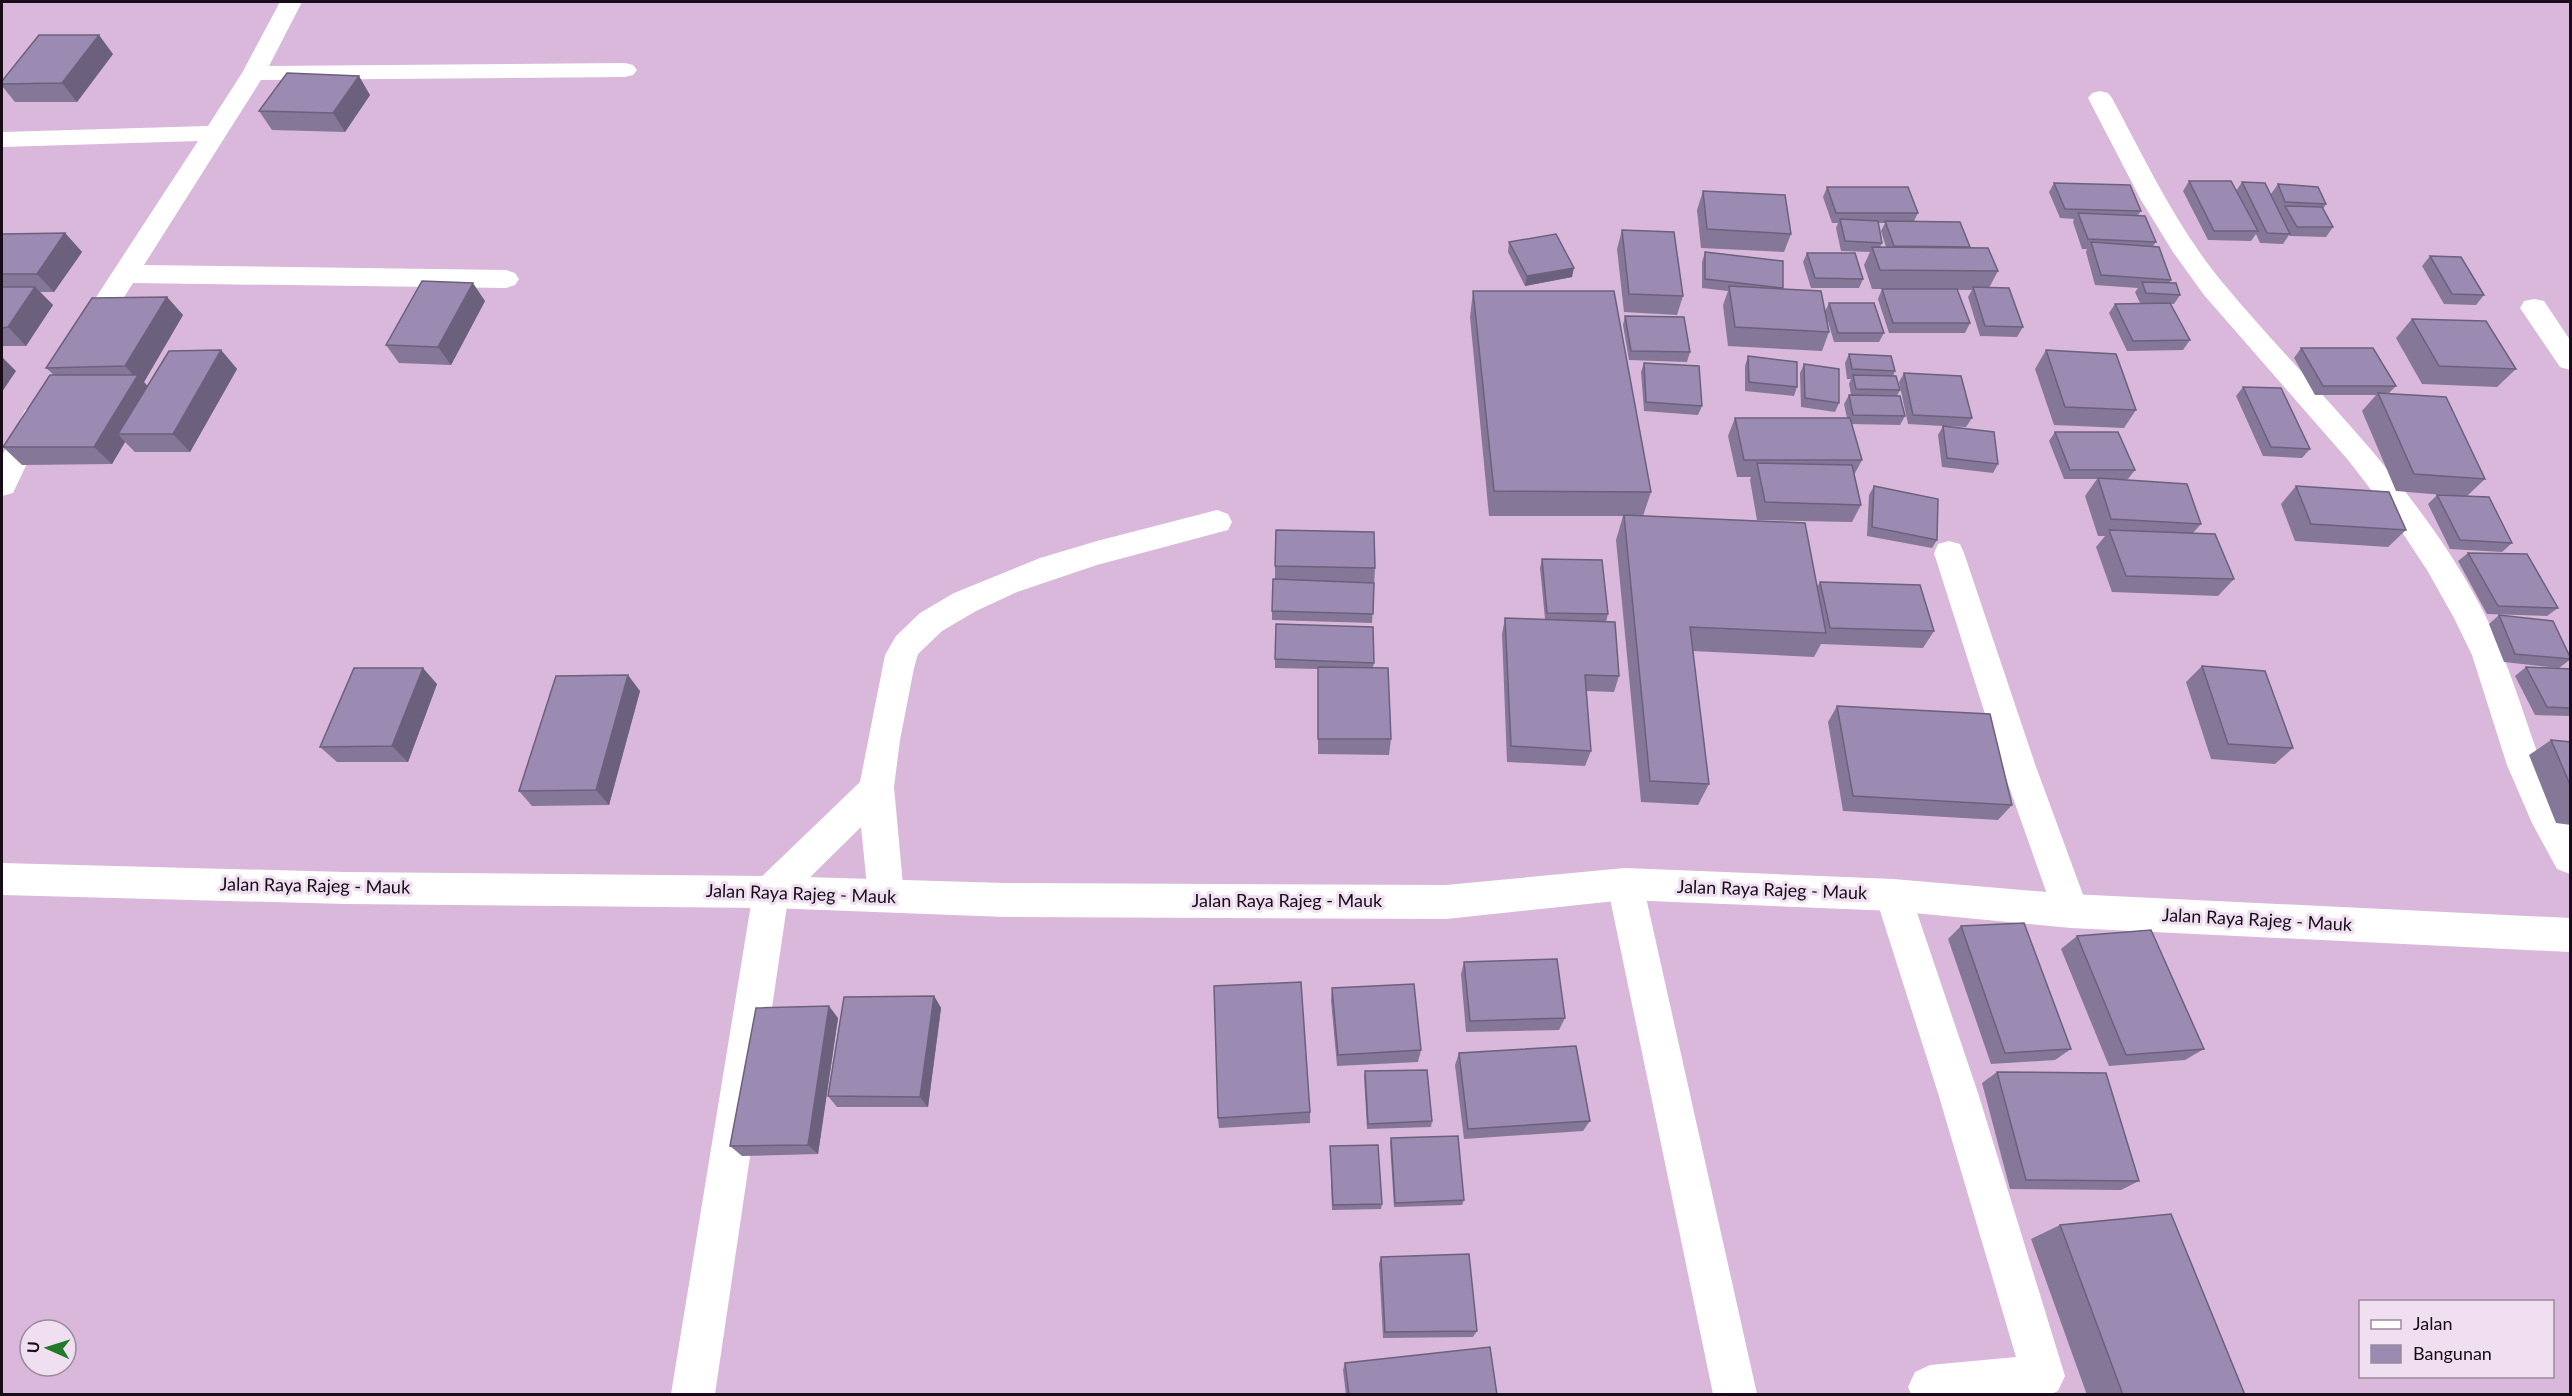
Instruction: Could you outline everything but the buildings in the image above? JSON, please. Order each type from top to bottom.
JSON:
[{"type":"street","points":[[70,358],[127,274],[254,73],[291,2]]},
{"type":"street","points":[[254,73],[625,70]]},
{"type":"street","points":[[2100,98],[2171,228],[2213,289],[2358,452],[2401,506],[2438,561],[2468,613],[2488,655],[2524,765],[2544,812],[2571,858]]},
{"type":"street","points":[[2,139],[215,132]]},
{"type":"street","points":[[127,274],[506,279]]},
{"type":"street","points":[[2534,308],[2571,360]]},
{"type":"street","points":[[2,485],[46,396]]},
{"type":"street","points":[[886,896],[877,788],[880,757],[898,667],[905,646],[918,633],[960,602],[1026,576],[1086,557],[1217,522]]},
{"type":"street","points":[[1949,553],[2018,764],[2071,911]]},
{"type":"street","points":[[693,1395],[771,892],[877,788]]},
{"type":"street","name":"Jalan Raya Rajeg - Mauk","points":[[2,879],[346,888],[771,892],[1005,900],[1446,902],[1625,884],[1893,895],[2071,911],[2571,935]]},
{"type":"street","points":[[1625,884],[1735,1395]]},
{"type":"street","points":[[1893,895],[1958,1093],[2043,1376],[1930,1388]]}]
